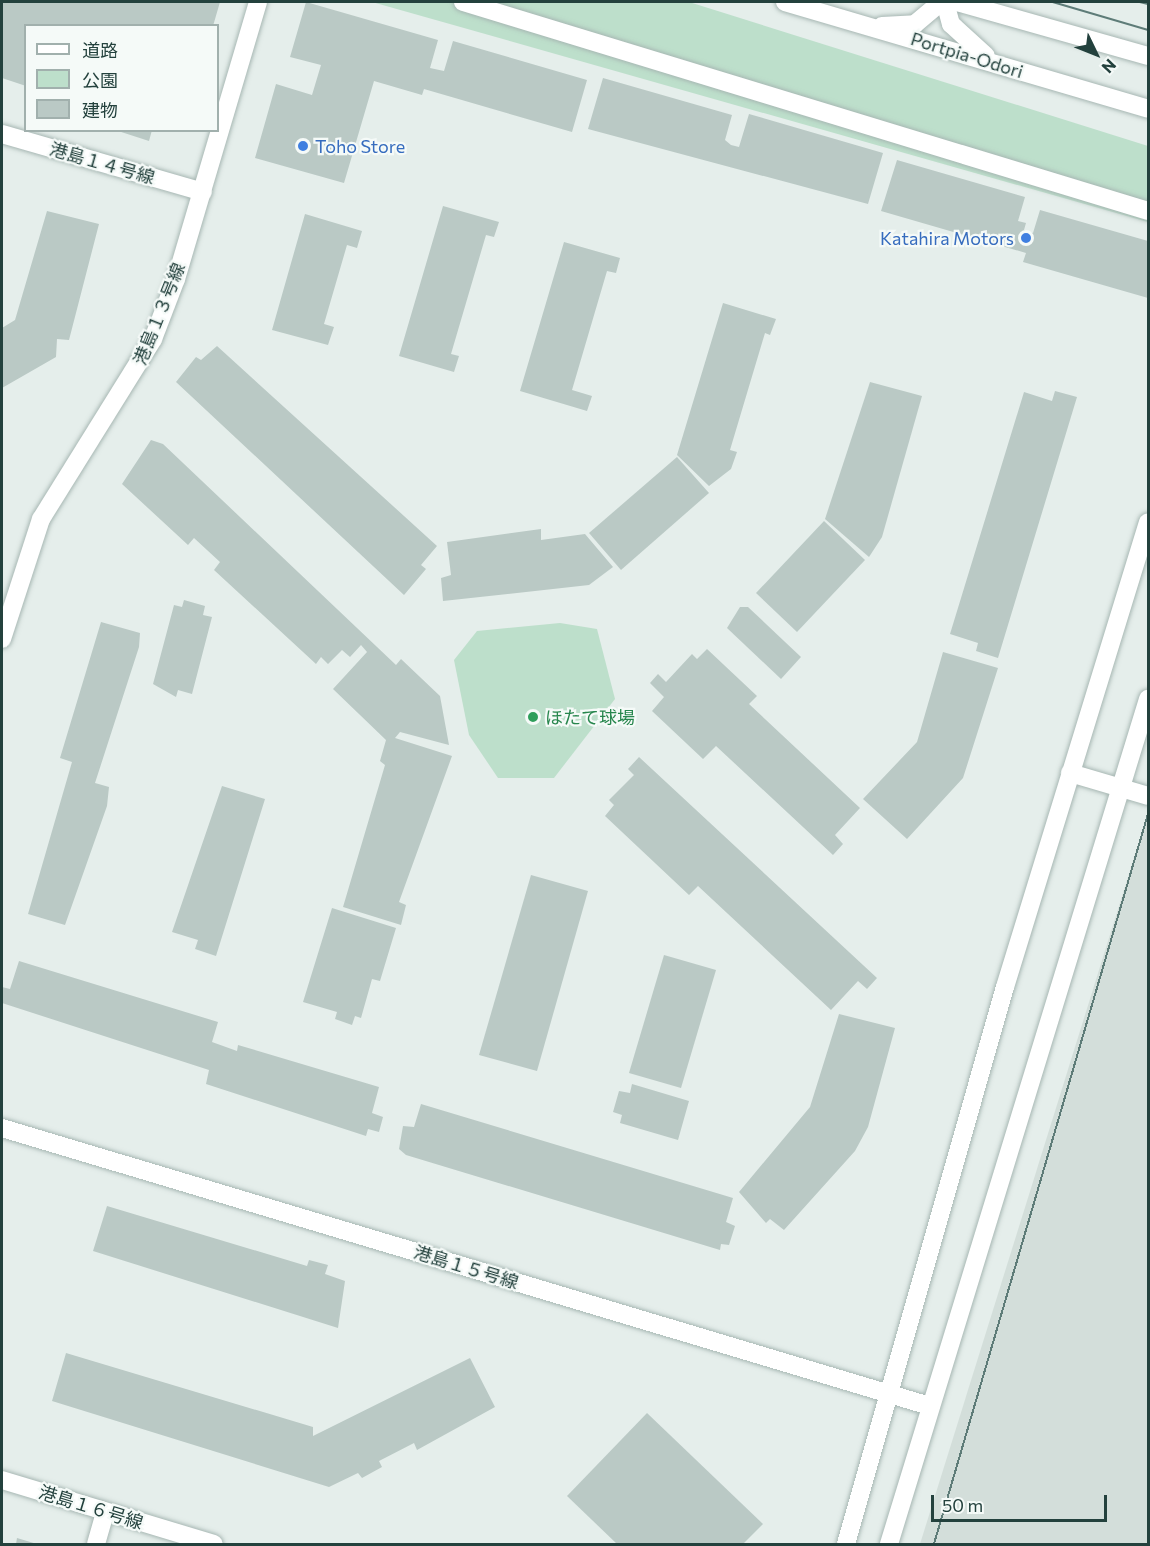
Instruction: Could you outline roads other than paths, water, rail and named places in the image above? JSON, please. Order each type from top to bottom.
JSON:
[{"type":"street","name":"港島１３号線","points":[[2,639],[41,519],[153,339],[203,192],[258,2]]},
{"type":"street","points":[[464,2],[1149,211]]},
{"type":"street","name":"Portpia-Odori","points":[[785,2],[1149,109]]},
{"type":"street","points":[[872,27],[915,24],[941,2]]},
{"type":"street","points":[[945,2],[951,24],[972,48],[1003,66]]},
{"type":"street","points":[[957,2],[1149,56]]},
{"type":"street","name":"港島１４号線","points":[[2,134],[203,192]]},
{"type":"street","points":[[846,1545],[1070,773],[1149,522]]},
{"type":"street","points":[[889,1545],[1149,699]]},
{"type":"street","points":[[1070,773],[1149,796]]},
{"type":"street","name":"港島１５号線","points":[[2,1128],[930,1406]]},
{"type":"street","name":"港島１６号線","points":[[2,1480],[214,1545]]},
{"type":"street","points":[[96,1545],[105,1512]]},
{"type":"tram line","points":[[1053,2],[1148,30]]},
{"type":"tram line","points":[[1140,2],[1148,4]]},
{"type":"tram line","points":[[934,1544],[1148,814]]},
{"type":"place","name":"Toho Store","points":[[303,146]]},
{"type":"place","name":"Katahira Motors","points":[[1026,238]]},
{"type":"place","name":"ほたて球場","points":[[533,717]]}]
